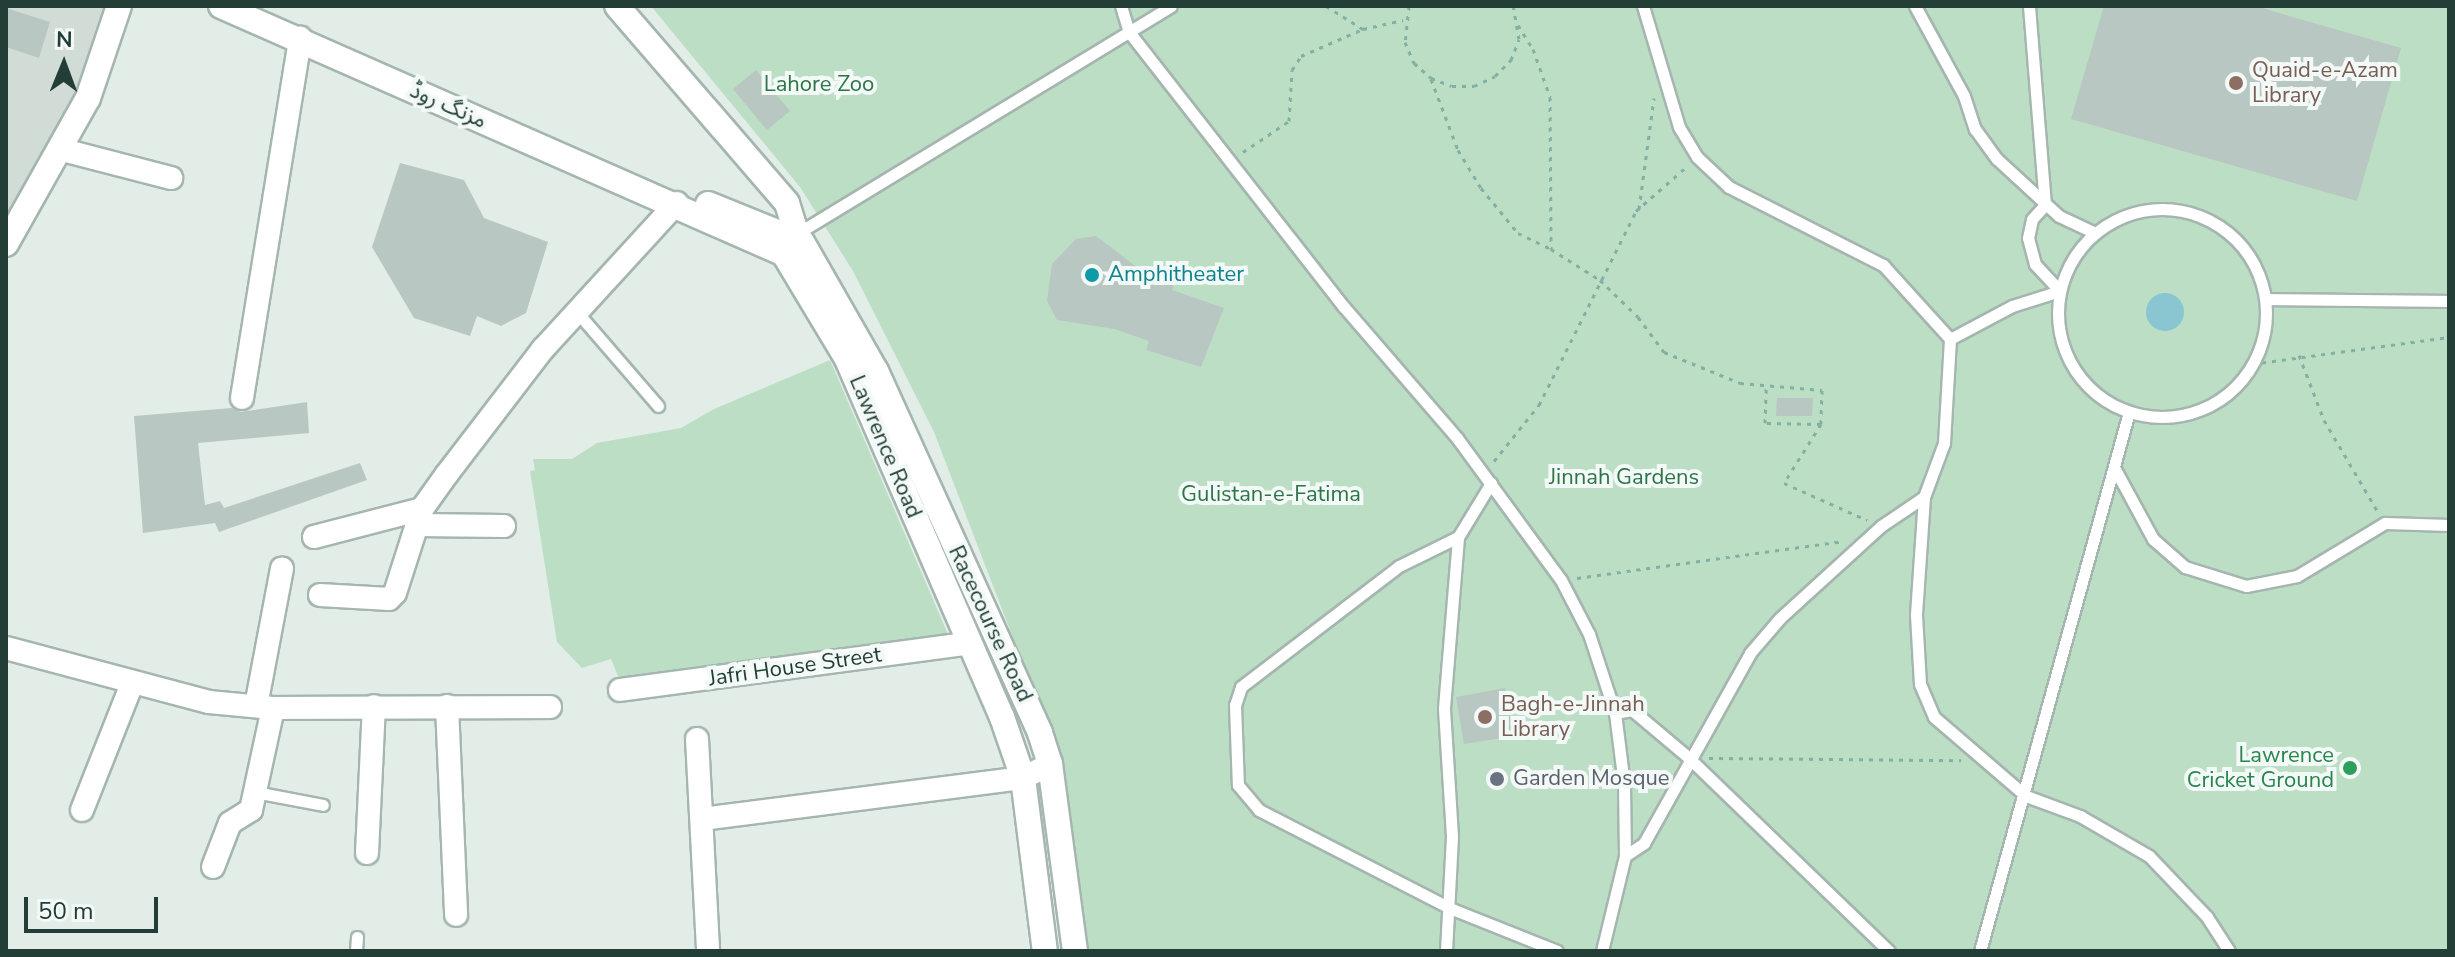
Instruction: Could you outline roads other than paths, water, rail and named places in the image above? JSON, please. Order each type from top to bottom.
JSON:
[{"type":"main road","points":[[6,244],[88,98],[119,6]]},
{"type":"main road","name":"مزنگ روڈ","points":[[221,6],[300,38],[473,118],[677,203],[696,217],[789,245]]},
{"type":"main road","name":"Lawrence Road","points":[[617,6],[790,209],[789,245],[847,359],[970,643],[1023,778],[1045,951]]},
{"type":"main road","points":[[757,221],[772,209],[774,187]]},
{"type":"main road","name":"مزنگ روڈ","points":[[677,203],[703,203],[757,221],[789,245]]},
{"type":"main road","name":"Racecourse Road","points":[[789,245],[818,264],[876,371],[1050,764],[1075,951]]},
{"type":"street","points":[[242,398],[300,38]]},
{"type":"street","points":[[59,149],[171,178]]},
{"type":"street","points":[[320,595],[389,599],[419,517],[577,312],[677,203]]},
{"type":"street","points":[[314,537],[419,517],[504,526]]},
{"type":"street","points":[[213,867],[230,823],[251,810],[282,568]]},
{"type":"street","name":"Jafri House Street","points":[[620,690],[970,643]]},
{"type":"street","points":[[6,648],[209,702],[264,707],[550,707]]},
{"type":"street","points":[[82,810],[132,684]]},
{"type":"street","points":[[367,853],[374,706]]},
{"type":"street","points":[[447,706],[456,915]]},
{"type":"street","points":[[697,739],[708,951]]},
{"type":"street","points":[[702,819],[1023,778],[1050,764]]},
{"type":"lane","points":[[1121,6],[1129,32],[1487,479],[1561,580],[1589,634],[1615,713],[1624,784],[1625,856],[1602,951]]},
{"type":"lane","points":[[789,245],[1171,6]]},
{"type":"lane","points":[[1643,6],[1679,127],[1697,157],[1729,187],[1883,265],[1950,339],[1944,443],[1924,497],[1916,615],[1920,684],[1934,717],[2026,796],[2080,816],[2149,856],[2207,917],[2229,951]]},
{"type":"lane","points":[[1915,6],[1964,96],[1975,129],[2045,205],[2095,233]]},
{"type":"lane","points":[[2029,6],[2045,205],[2032,219],[2028,238],[2035,264],[2060,291]]},
{"type":"lane","points":[[2145,210],[2200,216],[2244,249],[2266,299],[2266,325],[2252,364],[2229,393],[2206,407],[2155,417],[2129,412],[2096,393],[2071,365],[2059,329],[2060,291],[2073,259],[2095,233],[2145,210]]},
{"type":"lane","points":[[1950,339],[2012,306],[2060,291]]},
{"type":"lane","points":[[2266,299],[2402,305],[2449,301]]},
{"type":"lane","points":[[577,312],[658,406]]},
{"type":"lane","points":[[1980,951],[2026,796],[2129,412]]},
{"type":"lane","points":[[2115,469],[2153,539],[2185,567],[2246,586],[2297,576],[2385,523],[2449,525]]},
{"type":"lane","points":[[1446,951],[1452,909],[1444,708],[1458,537],[1487,479]]},
{"type":"lane","points":[[1625,856],[1644,843],[1750,653],[1780,618],[1881,526],[1924,497]]},
{"type":"lane","points":[[1458,537],[1399,566],[1248,679],[1235,705],[1238,785],[1249,803],[1452,909],[1557,951]]},
{"type":"lane","points":[[1615,713],[1632,710],[1689,758],[1889,951]]},
{"type":"lane","points":[[255,792],[323,805]]},
{"type":"lane","points":[[356,951],[357,937]]},
{"type":"water","points":[[2165,293],[2178,299],[2184,312],[2178,325],[2165,331],[2152,325],[2146,312],[2152,299]]},
{"type":"place","name":"Quaid-e-Azam Library","points":[[2236,83]]},
{"type":"place","name":"Amphitheater","points":[[1092,275]]},
{"type":"place","name":"Bagh-e-Jinnah Library","points":[[1485,717]]},
{"type":"place","name":"Lawrence Cricket Ground","points":[[2350,768]]},
{"type":"place","name":"Garden Mosque","points":[[1497,779]]},
{"type":"park label","name":"Lahore Zoo","points":[[819,85]]},
{"type":"park label","name":"Jinnah Gardens","points":[[1624,478]]},
{"type":"park label","name":"Gulistan-e-Fatima","points":[[1271,495]]}]
